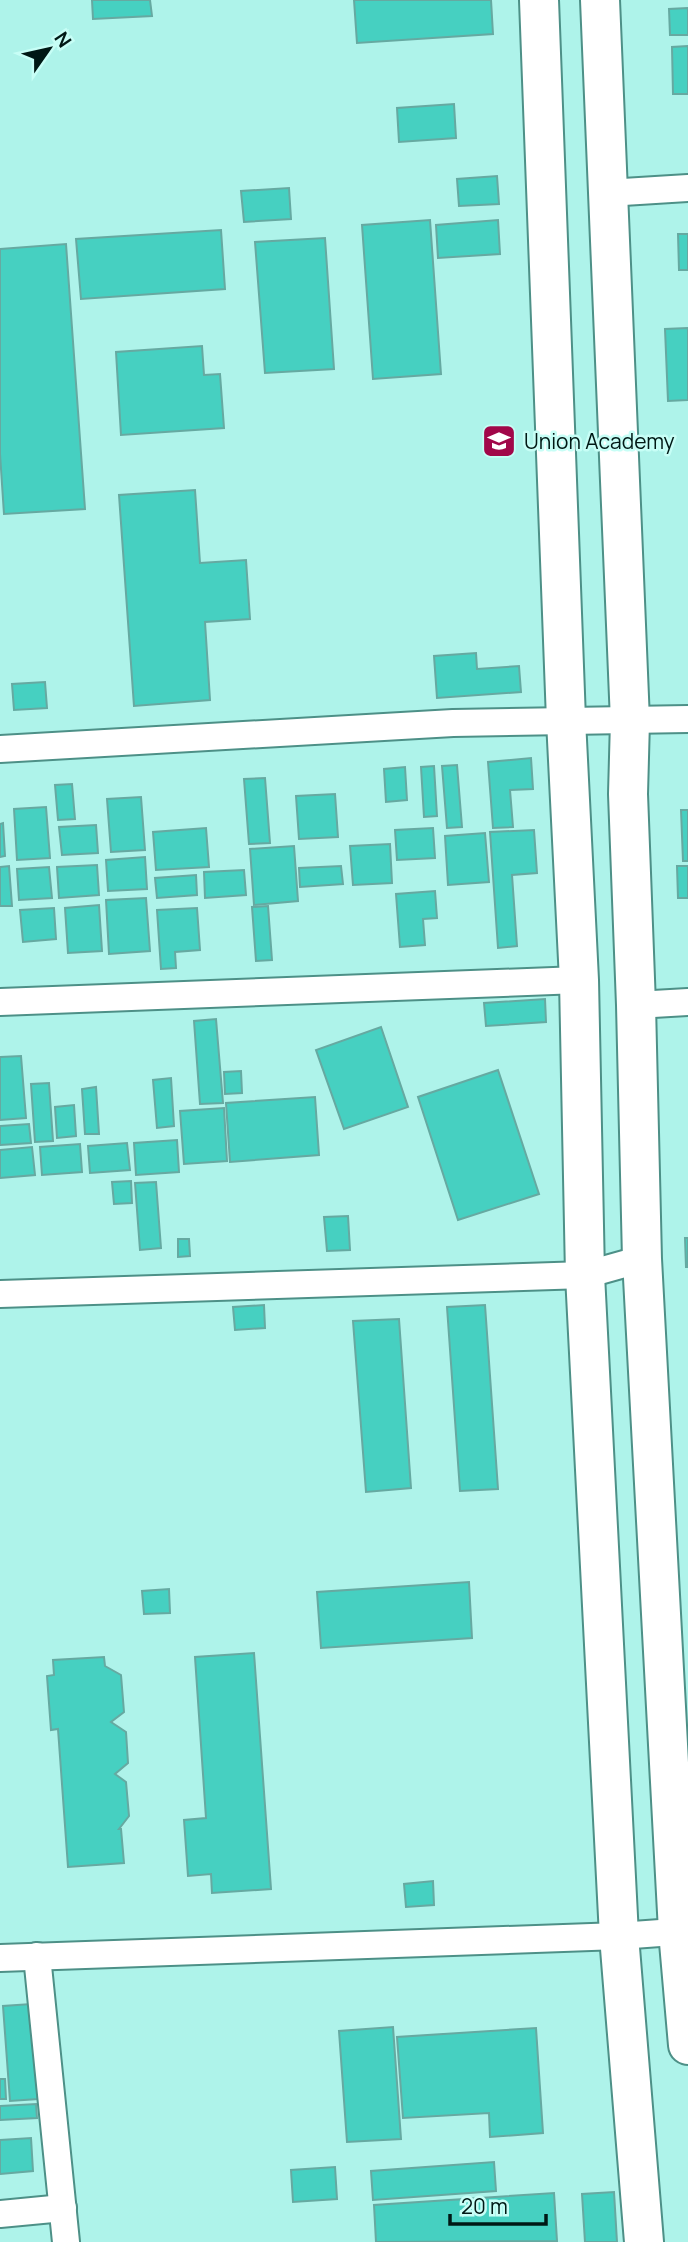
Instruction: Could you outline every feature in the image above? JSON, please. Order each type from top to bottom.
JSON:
[{"type":"main road","points":[[539,0],[566,720],[579,980],[585,1275],[619,1936],[644,2242]]},
{"type":"main road","points":[[600,0],[630,721],[628,794],[642,1259],[676,1679],[688,2045]]},
{"type":"street","points":[[607,192],[688,188]]},
{"type":"street","points":[[0,749],[290,730],[566,720],[688,719]]},
{"type":"street","points":[[0,1002],[579,980]]},
{"type":"street","points":[[636,1005],[688,1002]]},
{"type":"street","points":[[0,1294],[585,1275],[642,1259]]},
{"type":"street","points":[[0,1958],[619,1936],[683,1931]]},
{"type":"street","points":[[37,1956],[66,2242]]},
{"type":"street","points":[[0,2214],[63,2208]]},
{"type":"building","points":[[92,0],[150,0],[152,16],[93,19]]},
{"type":"building","points":[[354,0],[491,0],[493,34],[357,43]]},
{"type":"building","points":[[688,8],[688,35],[670,35],[669,9]]},
{"type":"building","points":[[688,46],[688,94],[673,94],[672,47]]},
{"type":"building","points":[[454,104],[456,138],[399,142],[397,108]]},
{"type":"building","points":[[497,176],[499,204],[459,206],[457,179]]},
{"type":"building","points":[[289,188],[291,219],[244,222],[241,191]]},
{"type":"building","points":[[430,220],[441,374],[373,379],[362,225]]},
{"type":"building","points":[[498,220],[500,254],[438,258],[436,225]]},
{"type":"building","points":[[221,230],[225,289],[81,299],[76,239]]},
{"type":"building","points":[[678,234],[688,234],[688,270],[679,270]]},
{"type":"building","points":[[325,238],[334,369],[265,373],[255,242]]},
{"type":"building","points":[[66,244],[85,509],[4,514],[0,454],[0,249]]},
{"type":"building","points":[[688,328],[688,400],[668,401],[665,329]]},
{"type":"building","points":[[202,346],[204,375],[220,374],[224,428],[121,435],[116,352]]},
{"type":"building","points":[[195,490],[200,563],[246,560],[250,619],[205,622],[210,700],[134,706],[119,495]]},
{"type":"building","points":[[476,653],[477,669],[519,666],[521,692],[437,698],[434,656]]},
{"type":"building","points":[[45,682],[47,708],[14,710],[12,684]]},
{"type":"building","points":[[531,758],[533,789],[510,790],[513,827],[493,828],[488,762]]},
{"type":"building","points":[[457,765],[462,827],[447,828],[442,766]]},
{"type":"building","points":[[434,766],[437,816],[424,817],[421,767]]},
{"type":"building","points":[[405,767],[407,800],[386,802],[384,769]]},
{"type":"building","points":[[265,778],[270,843],[249,844],[244,779]]},
{"type":"building","points":[[72,784],[75,819],[58,820],[55,785]]},
{"type":"building","points":[[335,794],[338,837],[299,839],[296,796]]},
{"type":"building","points":[[141,797],[145,850],[111,852],[107,799]]},
{"type":"building","points":[[46,807],[50,858],[17,860],[14,809]]},
{"type":"building","points":[[681,810],[688,810],[688,861],[683,861]]},
{"type":"building","points":[[3,823],[5,856],[0,857],[0,824]]},
{"type":"building","points":[[96,825],[98,853],[62,855],[59,827]]},
{"type":"building","points":[[206,828],[209,867],[156,870],[153,832]]},
{"type":"building","points":[[433,828],[435,858],[397,860],[395,830]]},
{"type":"building","points":[[534,830],[537,873],[512,875],[517,946],[498,948],[490,832]]},
{"type":"building","points":[[485,833],[489,882],[448,885],[445,836]]},
{"type":"building","points":[[390,844],[392,883],[353,885],[350,846]]},
{"type":"building","points":[[294,846],[298,901],[254,905],[250,849]]},
{"type":"building","points":[[145,857],[147,889],[108,891],[106,860]]},
{"type":"building","points":[[97,865],[99,895],[59,898],[57,867]]},
{"type":"building","points":[[9,866],[12,906],[0,906],[0,867]]},
{"type":"building","points":[[341,866],[343,884],[300,887],[299,868]]},
{"type":"building","points":[[677,866],[688,866],[688,898],[678,898]]},
{"type":"building","points":[[49,867],[52,898],[19,900],[17,869]]},
{"type":"building","points":[[244,870],[246,895],[205,898],[204,872]]},
{"type":"building","points":[[196,875],[197,895],[157,898],[155,878]]},
{"type":"building","points":[[435,891],[437,918],[423,919],[425,945],[400,947],[396,894]]},
{"type":"building","points":[[146,898],[150,951],[109,954],[106,900]]},
{"type":"building","points":[[99,905],[102,951],[68,953],[65,908]]},
{"type":"building","points":[[268,906],[272,960],[256,961],[252,907]]},
{"type":"building","points":[[54,908],[56,939],[23,942],[20,910]]},
{"type":"building","points":[[197,908],[200,950],[175,952],[176,968],[161,969],[157,910]]},
{"type":"building","points":[[545,999],[546,1022],[486,1026],[484,1003]]},
{"type":"building","points":[[216,1019],[223,1103],[200,1104],[194,1021]]},
{"type":"building","points":[[381,1027],[408,1107],[344,1129],[316,1050]]},
{"type":"building","points":[[21,1056],[26,1118],[0,1120],[0,1057]]},
{"type":"building","points":[[498,1070],[539,1194],[458,1220],[418,1097]]},
{"type":"building","points":[[241,1071],[242,1093],[225,1094],[224,1072]]},
{"type":"building","points":[[171,1078],[174,1126],[157,1128],[153,1080]]},
{"type":"building","points":[[49,1083],[53,1141],[35,1142],[31,1084]]},
{"type":"building","points":[[96,1087],[99,1134],[85,1134],[82,1089]]},
{"type":"building","points":[[315,1097],[319,1155],[230,1162],[226,1103]]},
{"type":"building","points":[[74,1105],[76,1136],[57,1138],[55,1107]]},
{"type":"building","points":[[224,1108],[227,1161],[184,1164],[180,1111]]},
{"type":"building","points":[[29,1124],[31,1143],[0,1145],[0,1126]]},
{"type":"building","points":[[177,1140],[179,1172],[136,1175],[134,1143]]},
{"type":"building","points":[[127,1143],[130,1170],[90,1173],[88,1146]]},
{"type":"building","points":[[80,1144],[82,1172],[42,1175],[40,1147]]},
{"type":"building","points":[[32,1147],[35,1175],[0,1178],[0,1150]]},
{"type":"building","points":[[131,1181],[132,1203],[114,1204],[112,1182]]},
{"type":"building","points":[[156,1182],[161,1248],[140,1250],[135,1183]]},
{"type":"building","points":[[348,1216],[350,1250],[327,1251],[324,1217]]},
{"type":"building","points":[[685,1238],[688,1238],[688,1267],[686,1267]]},
{"type":"building","points":[[178,1239],[189,1239],[190,1256],[178,1257]]},
{"type":"building","points":[[264,1305],[265,1328],[235,1330],[233,1307]]},
{"type":"building","points":[[485,1305],[498,1489],[460,1491],[447,1307]]},
{"type":"building","points":[[399,1319],[411,1488],[366,1492],[353,1321]]},
{"type":"building","points":[[469,1582],[472,1638],[321,1648],[317,1592]]},
{"type":"building","points":[[169,1589],[170,1613],[144,1614],[142,1591]]},
{"type":"building","points":[[254,1653],[271,1889],[212,1893],[211,1874],[188,1876],[184,1820],[206,1818],[195,1657]]},
{"type":"building","points":[[104,1657],[105,1666],[121,1675],[124,1712],[111,1722],[126,1732],[128,1763],[115,1774],[126,1782],[129,1816],[119,1829],[124,1863],[68,1867],[58,1729],[51,1730],[47,1676],[54,1675],[53,1660]]},
{"type":"building","points":[[433,1881],[434,1905],[406,1907],[404,1884]]},
{"type":"building","points":[[31,2004],[38,2099],[10,2101],[3,2006]]},
{"type":"building","points":[[393,2027],[401,2139],[347,2142],[339,2031]]},
{"type":"building","points":[[536,2028],[543,2133],[490,2137],[489,2113],[403,2118],[397,2037]]},
{"type":"building","points":[[0,2079],[5,2079],[6,2099],[0,2099]]},
{"type":"building","points":[[36,2104],[37,2118],[0,2120],[0,2106]]},
{"type":"building","points":[[31,2138],[33,2171],[0,2174],[0,2140]]},
{"type":"building","points":[[494,2162],[496,2191],[373,2200],[371,2171]]},
{"type":"building","points":[[335,2167],[337,2199],[293,2202],[291,2170]]},
{"type":"building","points":[[614,2192],[617,2242],[585,2242],[582,2194]]},
{"type":"building","points":[[554,2193],[557,2241],[376,2242],[374,2205]]},
{"type":"place","name":"Union Academy","points":[[499,441]]}]
